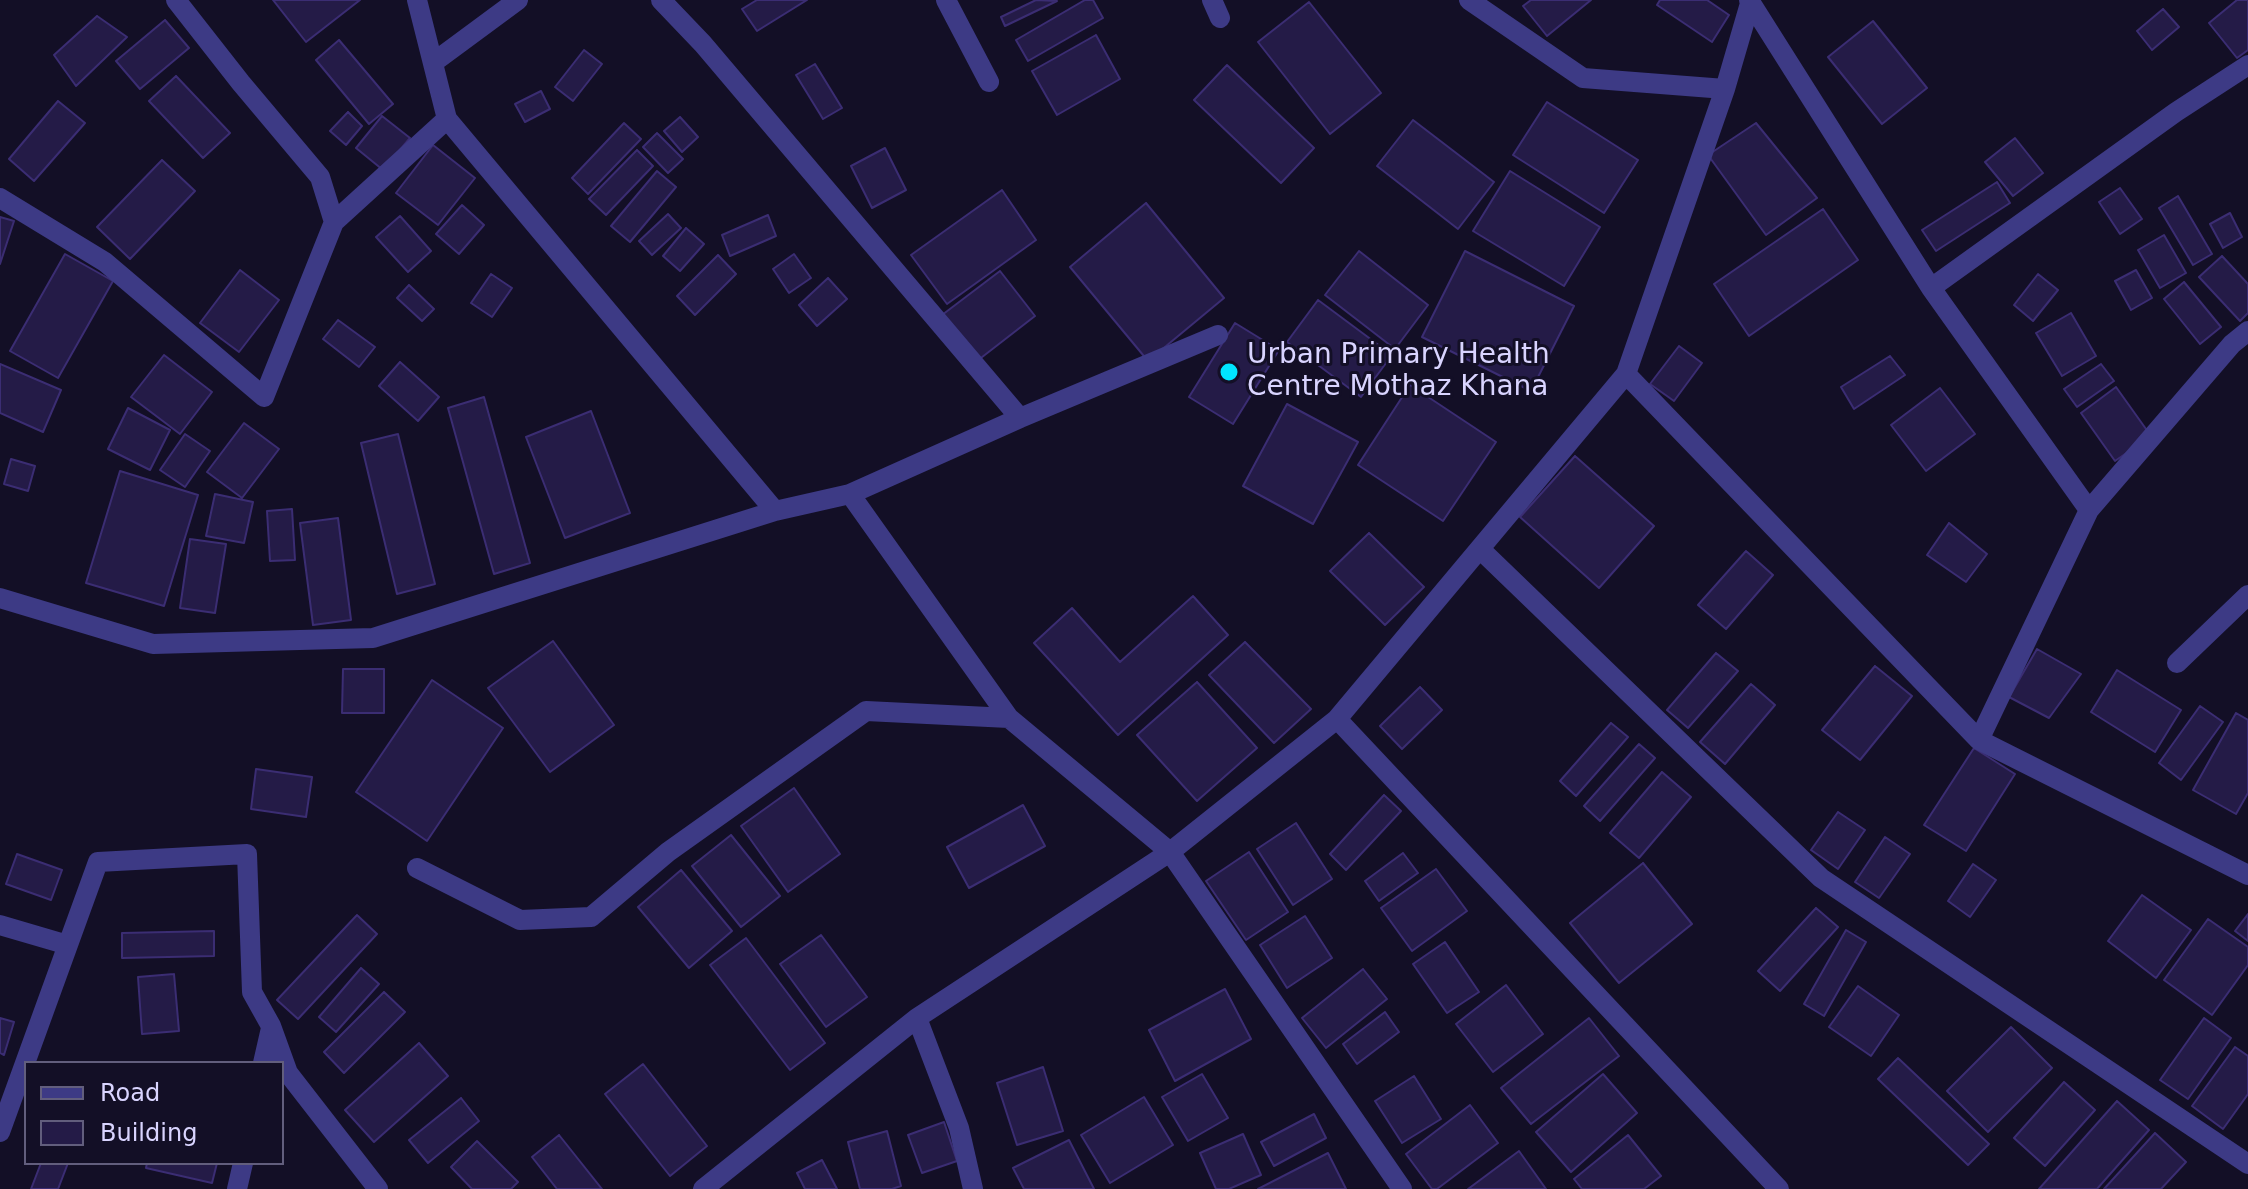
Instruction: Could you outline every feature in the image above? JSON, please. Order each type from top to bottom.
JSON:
[{"type":"street","points":[[176,0],[320,177],[334,222]]},
{"type":"street","points":[[417,0],[447,119],[775,511]]},
{"type":"street","points":[[434,62],[518,0]]},
{"type":"street","points":[[661,0],[703,44],[1020,418]]},
{"type":"street","points":[[946,0],[989,82]]},
{"type":"street","points":[[1469,0],[1583,78],[1725,89]]},
{"type":"street","points":[[703,1189],[917,1018],[1170,852],[1337,719],[1626,374],[1725,89],[1750,1]]},
{"type":"street","points":[[1750,1],[1931,288],[2089,510]]},
{"type":"street","points":[[1931,288],[2176,112],[2248,65]]},
{"type":"street","points":[[0,198],[105,262],[264,397],[334,222],[447,119]]},
{"type":"street","points":[[1979,740],[2089,510],[2232,344],[2248,331]]},
{"type":"street","points":[[0,598],[153,644],[373,638],[775,511],[850,494],[1218,335]]},
{"type":"street","points":[[1626,374],[1979,740],[2248,875]]},
{"type":"street","points":[[850,494],[1009,718],[1170,852],[1402,1189]]},
{"type":"street","points":[[1481,550],[1821,878],[2248,1164]]},
{"type":"street","points":[[2177,663],[2248,595]]},
{"type":"street","points":[[417,868],[520,920],[591,917],[668,852],[866,711],[1009,718]]},
{"type":"street","points":[[1337,719],[1779,1189]]},
{"type":"street","points":[[26,1061],[98,862],[247,854],[252,992],[271,1026],[284,1061]]},
{"type":"street","points":[[0,925],[68,945]]},
{"type":"street","points":[[917,1018],[959,1128],[973,1189]]},
{"type":"street","points":[[263,1061],[271,1026]]},
{"type":"street","points":[[284,1062],[288,1073],[378,1189]]},
{"type":"street","points":[[0,1132],[24,1066]]},
{"type":"street","points":[[237,1189],[243,1165]]},
{"type":"building","points":[[273,0],[360,0],[306,42]]},
{"type":"building","points":[[757,0],[807,0],[757,31],[742,9]]},
{"type":"building","points":[[1036,0],[1057,1],[1005,26],[1001,17]]},
{"type":"building","points":[[1085,0],[1093,0],[1103,18],[1028,61],[1016,40]]},
{"type":"building","points":[[1531,0],[1591,0],[1547,36],[1523,6]]},
{"type":"building","points":[[1660,0],[1707,0],[1729,15],[1712,42],[1657,5]]},
{"type":"building","points":[[2237,0],[2248,0],[2248,50],[2237,58],[2209,23]]},
{"type":"building","points":[[1309,2],[1381,93],[1330,134],[1258,42]]},
{"type":"building","points":[[2163,9],[2179,27],[2152,50],[2137,31]]},
{"type":"building","points":[[97,16],[127,37],[76,86],[54,55]]},
{"type":"building","points":[[165,20],[189,48],[140,89],[116,61]]},
{"type":"building","points":[[1873,21],[1927,88],[1882,124],[1828,57]]},
{"type":"building","points":[[1096,35],[1120,79],[1057,115],[1032,71]]},
{"type":"building","points":[[339,40],[393,104],[369,124],[316,60]]},
{"type":"building","points":[[584,50],[602,64],[573,101],[555,87]]},
{"type":"building","points":[[815,64],[842,108],[823,119],[796,75]]},
{"type":"building","points":[[1227,65],[1314,148],[1281,183],[1194,100]]},
{"type":"building","points":[[176,76],[230,133],[203,158],[149,101]]},
{"type":"building","points":[[541,91],[550,109],[525,122],[515,104]]},
{"type":"building","points":[[58,101],[85,123],[34,181],[9,159]]},
{"type":"building","points":[[1547,102],[1638,160],[1604,213],[1513,155]]},
{"type":"building","points":[[348,112],[362,126],[346,145],[330,131]]},
{"type":"building","points":[[382,116],[410,138],[383,170],[356,148]]},
{"type":"building","points":[[680,117],[698,137],[682,152],[664,131]]},
{"type":"building","points":[[1413,120],[1494,182],[1458,229],[1377,166]]},
{"type":"building","points":[[624,123],[641,139],[588,194],[572,178]]},
{"type":"building","points":[[1756,123],[1817,198],[1766,235],[1708,155]]},
{"type":"building","points":[[657,133],[683,159],[668,173],[643,147]]},
{"type":"building","points":[[2015,138],[2043,173],[2013,196],[1985,162]]},
{"type":"building","points":[[433,145],[475,178],[438,225],[396,193]]},
{"type":"building","points":[[885,148],[906,190],[872,208],[851,166]]},
{"type":"building","points":[[637,150],[653,166],[606,215],[589,199]]},
{"type":"building","points":[[162,160],[195,191],[130,259],[97,227]]},
{"type":"building","points":[[657,171],[676,187],[630,242],[611,226]]},
{"type":"building","points":[[1510,171],[1600,227],[1564,286],[1473,231]]},
{"type":"building","points":[[1997,182],[2010,203],[1936,251],[1922,230]]},
{"type":"building","points":[[2120,188],[2142,219],[2120,234],[2099,202]]},
{"type":"building","points":[[1002,190],[1036,240],[947,304],[911,255]]},
{"type":"building","points":[[2178,196],[2212,254],[2193,265],[2159,208]]},
{"type":"building","points":[[1146,203],[1224,298],[1148,361],[1070,267]]},
{"type":"building","points":[[462,205],[484,225],[459,254],[436,234]]},
{"type":"building","points":[[1823,209],[1858,260],[1749,336],[1714,284]]},
{"type":"building","points":[[2230,213],[2242,237],[2223,248],[2210,224]]},
{"type":"building","points":[[668,214],[681,228],[652,255],[639,241]]},
{"type":"building","points":[[768,215],[776,236],[730,256],[722,235]]},
{"type":"building","points":[[400,216],[431,251],[408,272],[376,237]]},
{"type":"building","points":[[0,217],[14,221],[0,264]]},
{"type":"building","points":[[686,228],[704,244],[680,271],[663,256]]},
{"type":"building","points":[[2164,235],[2186,273],[2160,288],[2138,250]]},
{"type":"building","points":[[1359,251],[1428,305],[1395,349],[1325,295]]},
{"type":"building","points":[[1465,251],[1574,306],[1531,391],[1422,337]]},
{"type":"building","points":[[65,254],[113,281],[58,378],[10,351]]},
{"type":"building","points":[[794,254],[811,278],[789,293],[773,269]]},
{"type":"building","points":[[718,255],[736,274],[695,315],[677,296]]},
{"type":"building","points":[[2222,256],[2248,284],[2248,313],[2240,321],[2199,277]]},
{"type":"building","points":[[240,270],[279,300],[239,352],[200,323]]},
{"type":"building","points":[[2136,270],[2152,298],[2131,310],[2115,281]]},
{"type":"building","points":[[1000,271],[1035,316],[977,361],[942,315]]},
{"type":"building","points":[[491,274],[512,288],[492,317],[471,303]]},
{"type":"building","points":[[2038,274],[2058,290],[2033,321],[2014,305]]},
{"type":"building","points":[[828,278],[847,299],[817,326],[799,305]]},
{"type":"building","points":[[2184,282],[2221,327],[2200,344],[2164,299]]},
{"type":"building","points":[[409,285],[434,309],[422,321],[397,298]]},
{"type":"building","points":[[1318,300],[1392,355],[1361,397],[1287,342]]},
{"type":"building","points":[[2071,313],[2096,356],[2062,376],[2036,333]]},
{"type":"building","points":[[338,320],[375,347],[359,367],[323,339]]},
{"type":"building","points":[[1235,323],[1279,350],[1233,424],[1189,397]]},
{"type":"building","points":[[1679,346],[1702,363],[1674,401],[1650,384]]},
{"type":"building","points":[[164,355],[212,392],[180,434],[131,397]]},
{"type":"building","points":[[1890,356],[1905,375],[1854,409],[1841,387]]},
{"type":"building","points":[[400,362],[439,397],[418,421],[379,386]]},
{"type":"building","points":[[0,364],[61,390],[43,432],[0,413]]},
{"type":"building","points":[[2101,364],[2114,381],[2077,407],[2064,389]]},
{"type":"building","points":[[1410,385],[1496,442],[1443,521],[1358,465]]},
{"type":"building","points":[[2116,387],[2151,436],[2115,461],[2081,413]]},
{"type":"building","points":[[1940,388],[1975,434],[1926,471],[1891,425]]},
{"type":"building","points":[[484,397],[530,563],[494,574],[448,408]]},
{"type":"building","points":[[1287,404],[1358,442],[1313,524],[1243,486]]},
{"type":"building","points":[[128,408],[170,430],[150,470],[108,449]]},
{"type":"building","points":[[591,411],[630,513],[565,538],[526,437]]},
{"type":"building","points":[[244,423],[279,449],[242,498],[207,472]]},
{"type":"building","points":[[185,434],[210,451],[185,487],[160,470]]},
{"type":"building","points":[[398,434],[435,584],[397,594],[361,443]]},
{"type":"building","points":[[1575,456],[1654,526],[1599,588],[1520,517]]},
{"type":"building","points":[[11,459],[35,466],[28,491],[4,484]]},
{"type":"building","points":[[120,471],[198,495],[164,606],[86,583]]},
{"type":"building","points":[[215,494],[253,502],[244,543],[206,536]]},
{"type":"building","points":[[292,509],[295,560],[270,561],[267,511]]},
{"type":"building","points":[[338,518],[351,620],[313,625],[300,523]]},
{"type":"building","points":[[1949,523],[1987,554],[1966,582],[1927,555]]},
{"type":"building","points":[[1369,533],[1424,587],[1385,625],[1330,571]]},
{"type":"building","points":[[190,539],[226,544],[215,613],[180,608]]},
{"type":"building","points":[[1746,551],[1773,575],[1726,629],[1698,605]]},
{"type":"building","points":[[1193,596],[1228,635],[1118,735],[1034,643],[1072,608],[1120,662]]},
{"type":"building","points":[[553,641],[614,725],[550,772],[488,688]]},
{"type":"building","points":[[1245,642],[1311,709],[1274,743],[1209,675]]},
{"type":"building","points":[[2037,649],[2081,674],[2049,718],[2009,697]]},
{"type":"building","points":[[1716,653],[1738,671],[1688,728],[1667,710]]},
{"type":"building","points":[[1875,666],[1912,696],[1860,760],[1822,730]]},
{"type":"building","points":[[343,669],[384,669],[384,713],[342,713]]},
{"type":"building","points":[[2117,670],[2181,710],[2155,752],[2091,712]]},
{"type":"building","points":[[432,680],[503,728],[427,841],[356,792]]},
{"type":"building","points":[[1197,682],[1257,748],[1197,801],[1137,735]]},
{"type":"building","points":[[1751,684],[1775,705],[1725,764],[1700,742]]},
{"type":"building","points":[[1420,687],[1442,710],[1402,749],[1380,726]]},
{"type":"building","points":[[2200,706],[2223,722],[2181,780],[2159,763]]},
{"type":"building","points":[[2236,713],[2248,720],[2248,793],[2236,814],[2193,790]]},
{"type":"building","points":[[1611,723],[1628,737],[1576,796],[1560,781]]},
{"type":"building","points":[[1639,744],[1655,758],[1600,821],[1584,806]]},
{"type":"building","points":[[1974,748],[2015,774],[1966,851],[1924,825]]},
{"type":"building","points":[[256,769],[312,777],[306,817],[251,809]]},
{"type":"building","points":[[1662,772],[1691,797],[1639,858],[1610,833]]},
{"type":"building","points":[[794,788],[840,854],[788,892],[741,826]]},
{"type":"building","points":[[1384,795],[1401,811],[1346,870],[1330,854]]},
{"type":"building","points":[[1023,805],[1045,846],[969,888],[947,847]]},
{"type":"building","points":[[1838,812],[1865,830],[1838,869],[1811,850]]},
{"type":"building","points":[[1296,823],[1332,879],[1293,905],[1257,849]]},
{"type":"building","points":[[731,835],[780,896],[741,927],[692,866]]},
{"type":"building","points":[[1885,837],[1910,854],[1879,898],[1855,882]]},
{"type":"building","points":[[1249,852],[1288,912],[1246,940],[1206,881]]},
{"type":"building","points":[[1403,853],[1418,873],[1379,901],[1365,881]]},
{"type":"building","points":[[17,854],[62,870],[51,900],[6,884]]},
{"type":"building","points":[[1643,863],[1692,924],[1619,983],[1570,923]]},
{"type":"building","points":[[1973,864],[1996,880],[1970,917],[1948,901]]},
{"type":"building","points":[[1436,869],[1467,911],[1412,951],[1381,908]]},
{"type":"building","points":[[681,870],[732,931],[689,968],[638,907]]},
{"type":"building","points":[[2142,895],[2191,930],[2156,978],[2108,941]]},
{"type":"building","points":[[1816,908],[1838,927],[1780,991],[1758,971]]},
{"type":"building","points":[[2248,914],[2248,941],[2235,931]]},
{"type":"building","points":[[357,915],[377,934],[298,1019],[277,1000]]},
{"type":"building","points":[[1305,916],[1332,958],[1287,988],[1260,945]]},
{"type":"building","points":[[2208,919],[2248,947],[2248,965],[2212,1015],[2164,980]]},
{"type":"building","points":[[1846,930],[1866,942],[1824,1016],[1804,1004]]},
{"type":"building","points":[[214,931],[214,956],[122,958],[122,933]]},
{"type":"building","points":[[821,935],[867,997],[826,1027],[780,964]]},
{"type":"building","points":[[746,938],[825,1043],[790,1070],[710,965]]},
{"type":"building","points":[[1445,942],[1479,992],[1447,1013],[1413,964]]},
{"type":"building","points":[[361,968],[379,984],[336,1032],[319,1017]]},
{"type":"building","points":[[1363,969],[1387,999],[1326,1048],[1302,1018]]},
{"type":"building","points":[[174,974],[179,1031],[142,1034],[138,977]]},
{"type":"building","points":[[1506,985],[1543,1034],[1493,1072],[1456,1024]]},
{"type":"building","points":[[1858,986],[1899,1015],[1871,1056],[1829,1027]]},
{"type":"building","points":[[1225,989],[1251,1039],[1175,1081],[1149,1030]]},
{"type":"building","points":[[384,992],[405,1012],[344,1073],[324,1052]]},
{"type":"building","points":[[1385,1012],[1399,1032],[1357,1064],[1343,1044]]},
{"type":"building","points":[[0,1018],[14,1022],[4,1055],[0,1053]]},
{"type":"building","points":[[1589,1018],[1619,1056],[1531,1124],[1501,1088]]},
{"type":"building","points":[[2204,1018],[2231,1038],[2188,1099],[2160,1080]]},
{"type":"building","points":[[2011,1027],[2052,1068],[1988,1132],[1947,1091]]},
{"type":"building","points":[[419,1043],[448,1076],[374,1142],[345,1110]]},
{"type":"building","points":[[2235,1047],[2248,1056],[2248,1094],[2223,1129],[2192,1106]]},
{"type":"building","points":[[1898,1058],[1989,1144],[1968,1165],[1878,1079]]},
{"type":"building","points":[[643,1064],[707,1146],[670,1176],[605,1094]]},
{"type":"building","points":[[1043,1067],[1063,1131],[1017,1145],[997,1083]]},
{"type":"building","points":[[1202,1074],[1228,1118],[1188,1141],[1162,1097]]},
{"type":"building","points":[[1603,1074],[1637,1113],[1571,1172],[1536,1132]]},
{"type":"building","points":[[1414,1076],[1441,1119],[1402,1143],[1375,1101]]},
{"type":"building","points":[[2064,1082],[2095,1110],[2045,1166],[2014,1138]]},
{"type":"building","points":[[1144,1097],[1173,1145],[1110,1183],[1081,1135]]},
{"type":"building","points":[[461,1098],[479,1121],[428,1163],[409,1140]]},
{"type":"building","points":[[2117,1101],[2149,1130],[2097,1189],[2039,1189]]},
{"type":"building","points":[[1470,1105],[1498,1143],[1437,1189],[1432,1189],[1406,1154]]},
{"type":"building","points":[[1314,1114],[1326,1138],[1274,1166],[1261,1142]]},
{"type":"building","points":[[944,1122],[957,1161],[922,1173],[908,1135]]},
{"type":"building","points":[[887,1131],[901,1186],[860,1189],[848,1142]]},
{"type":"building","points":[[2155,1133],[2186,1162],[2161,1189],[2104,1189]]},
{"type":"building","points":[[1243,1134],[1261,1175],[1229,1189],[1216,1189],[1200,1153]]},
{"type":"building","points":[[559,1135],[602,1189],[557,1189],[532,1157]]},
{"type":"building","points":[[1628,1135],[1661,1176],[1644,1189],[1582,1189],[1574,1179]]},
{"type":"building","points":[[1069,1140],[1094,1189],[1024,1189],[1013,1168]]},
{"type":"building","points":[[477,1141],[518,1182],[511,1189],[472,1189],[451,1167]]},
{"type":"building","points":[[1519,1151],[1546,1189],[1468,1189]]},
{"type":"building","points":[[1328,1153],[1346,1189],[1258,1189]]},
{"type":"building","points":[[822,1160],[837,1189],[805,1189],[797,1173]]},
{"type":"building","points":[[40,1165],[67,1165],[58,1189],[31,1189]]},
{"type":"building","points":[[147,1165],[216,1165],[212,1183],[146,1168]]},
{"type":"place","name":"Urban Primary Health Centre Mothaz Khana","points":[[1229,372]]}]
